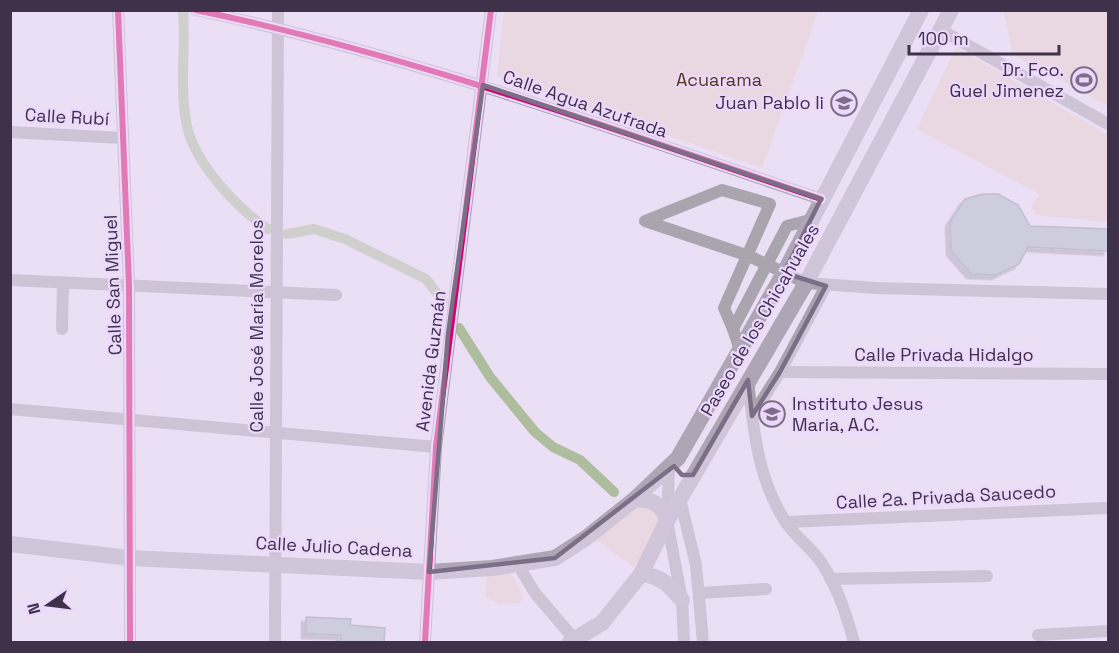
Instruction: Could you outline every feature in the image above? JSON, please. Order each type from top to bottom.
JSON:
[{"type":"main road","name":"Paseo de los Chicahuales","points":[[635,499],[674,464],[784,273],[921,10]]},
{"type":"main road","name":"Paseo de los Chicahuales","points":[[573,641],[602,623],[641,574],[693,475],[806,283],[951,10]]},
{"type":"main road","points":[[674,464],[686,476],[693,475]]},
{"type":"main road","points":[[635,499],[657,503],[665,513],[667,521]]},
{"type":"main road","name":"Calle Julio Cadena","points":[[10,544],[130,558],[429,572],[518,565],[555,558],[586,538],[635,499]]},
{"type":"main road","points":[[641,574],[655,576],[666,582],[682,600]]},
{"type":"street","name":"Calle San Miguel","points":[[118,10],[129,285],[130,642]]},
{"type":"street","name":"Calle Agua Azufrada","points":[[196,10],[278,27],[483,85],[821,199]]},
{"type":"street","name":"Calle José María Morelos","points":[[275,642],[278,10]]},
{"type":"street","name":"Avenida Guzmán","points":[[425,642],[436,447],[448,334],[483,85],[491,10]]},
{"type":"street","points":[[941,30],[1108,124]]},
{"type":"street","name":"Calle Rubí","points":[[10,132],[122,138]]},
{"type":"street","points":[[740,350],[724,308],[749,256],[770,204],[722,190],[645,221],[749,256],[806,283],[826,286],[1108,294]]},
{"type":"street","points":[[733,329],[787,226],[810,220]]},
{"type":"street","points":[[10,280],[275,291],[336,296]]},
{"type":"street","points":[[62,329],[63,284]]},
{"type":"street","points":[[752,416],[780,372],[826,286]]},
{"type":"street","name":"Calle Privada Hidalgo","points":[[780,372],[1108,374]]},
{"type":"street","points":[[748,380],[760,467],[786,522],[821,562],[830,579],[854,642]]},
{"type":"street","points":[[10,409],[436,447]]},
{"type":"street","points":[[674,464],[667,521],[682,600],[684,642]]},
{"type":"street","points":[[680,499],[700,593],[703,642]]},
{"type":"street","name":"Calle 2a. Privada Saucedo","points":[[786,522],[1108,508]]},
{"type":"street","points":[[518,565],[535,593],[573,641]]},
{"type":"street","points":[[830,579],[987,576]]},
{"type":"street","points":[[700,593],[766,589]]},
{"type":"street","points":[[1038,635],[1108,631]]},
{"type":"highlighted area","points":[[483,85],[821,199],[784,273],[826,286],[780,372],[752,416],[748,380],[693,475],[682,475],[674,466],[555,558],[429,572],[448,334]]},
{"type":"green space","name":"Acuarama","points":[[504,10],[818,11],[762,168],[497,76]]},
{"type":"green space","name":"Dr. Fco. Guel Jimenez","points":[[1004,11],[1108,11],[1108,106],[1012,54]]},
{"type":"green space","points":[[956,47],[1108,135],[1108,222],[1036,215],[1031,209],[1039,194],[917,129]]},
{"type":"green space","points":[[649,504],[659,521],[650,542],[634,567],[593,537],[631,507]]},
{"type":"green space","points":[[487,572],[510,572],[523,596],[520,603],[501,605],[486,597]]},
{"type":"building","points":[[982,194],[998,194],[1018,205],[1030,226],[1108,229],[1108,251],[1028,247],[1019,264],[996,275],[971,274],[951,251],[950,222],[965,199]]},
{"type":"building","points":[[306,617],[351,619],[350,625],[385,628],[384,642],[340,642],[341,635],[306,634]]},
{"type":"waterway","points":[[183,11],[183,98],[187,126],[192,141],[208,170],[231,198],[268,229]]},
{"type":"waterway","points":[[287,234],[314,229],[345,239],[426,279],[443,301]]},
{"type":"waterway","points":[[459,328],[490,377],[535,432],[553,447],[580,460],[614,492]]},
{"type":"cycle path","points":[[118,10],[129,285],[130,642]]},
{"type":"cycle path","points":[[196,10],[276,28],[433,71],[821,199]]},
{"type":"cycle path","points":[[425,642],[436,447],[491,10]]},
{"type":"place","name":"Dr. Fco. Guel Jimenez","points":[[1084,80]]},
{"type":"place","name":"Juan Pablo Ii","points":[[844,103]]},
{"type":"place","name":"Instituto Jesus Maria, A.C.","points":[[772,414]]}]
